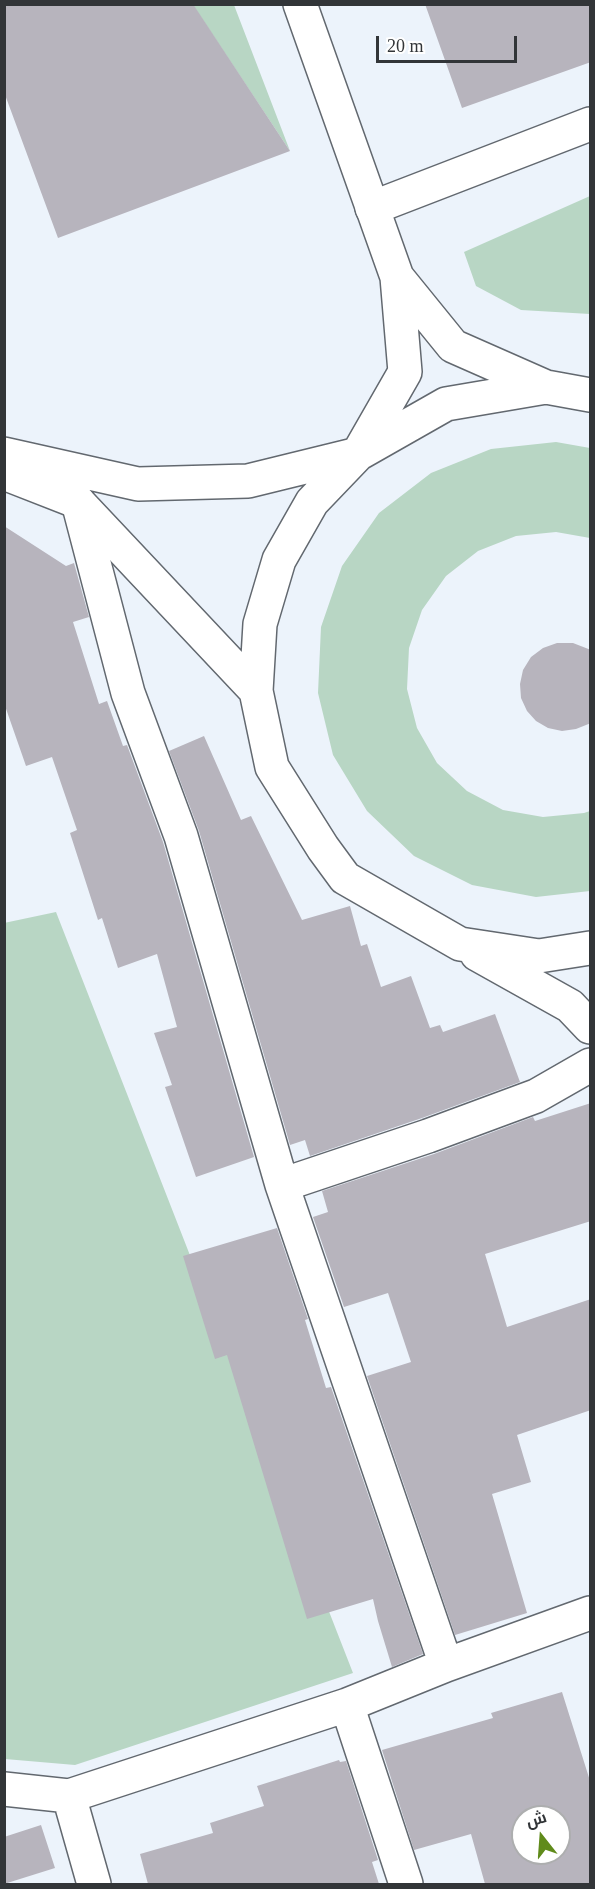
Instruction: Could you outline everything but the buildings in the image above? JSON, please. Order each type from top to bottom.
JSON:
[{"type":"street","points":[[300,4],[397,277],[405,372],[358,454],[312,502],[279,560],[260,624],[256,691],[272,767],[323,848],[345,878],[570,1006],[591,1027]]},
{"type":"street","points":[[372,208],[591,124]]},
{"type":"street","points":[[397,277],[453,346],[546,387],[591,394]]},
{"type":"street","points":[[4,454],[138,484],[248,480],[358,454],[446,404],[546,387]]},
{"type":"street","points":[[4,473],[78,502],[256,691]]},
{"type":"street","points":[[78,502],[128,693],[181,836],[282,1185],[446,1665]]},
{"type":"street","points":[[460,944],[538,956],[591,948]]},
{"type":"street","points":[[282,1185],[428,1136],[536,1096],[591,1065]]},
{"type":"street","points":[[4,1789],[69,1796],[347,1705],[446,1665],[591,1613]]},
{"type":"street","points":[[347,1705],[406,1884]]},
{"type":"street","points":[[69,1796],[94,1884]]},
{"type":"green space","points":[[193,5],[234,5],[290,151]]},
{"type":"green space","points":[[590,196],[590,314],[521,310],[476,286],[464,252]]},
{"type":"green space","points":[[556,442],[590,448],[590,538],[556,532],[516,536],[478,551],[446,576],[422,610],[409,648],[407,689],[417,728],[437,763],[467,791],[503,810],[543,817],[590,811],[590,891],[536,897],[472,885],[414,856],[367,811],[333,755],[318,693],[321,627],[342,566],[379,513],[431,473],[491,449]]},
{"type":"green space","points":[[56,912],[353,1673],[75,1765],[5,1759],[4,923]]}]
